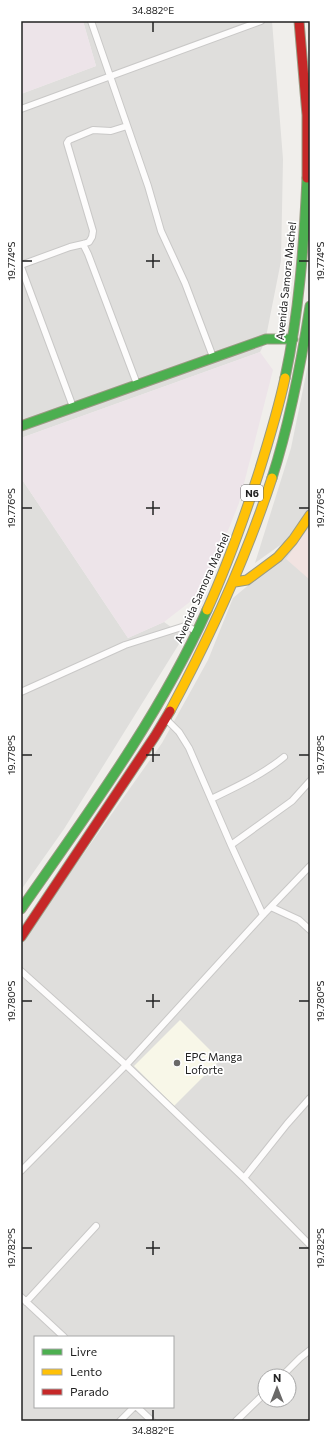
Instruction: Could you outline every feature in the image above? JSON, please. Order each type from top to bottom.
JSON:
[{"type":"main road","name":"Avenida Samora Machel","points":[[21,909],[88,812],[152,715],[184,659],[222,577],[242,526],[272,433],[293,339],[305,228],[308,147],[299,21]]},
{"type":"main road","name":"N6","points":[[21,937],[166,719],[206,644],[235,582],[253,535],[289,421],[305,344],[310,306]]},
{"type":"main road","points":[[21,426],[266,339],[293,339]]},
{"type":"main road","points":[[235,582],[247,580],[278,557],[293,540],[310,515]]},
{"type":"street","points":[[91,21],[148,186],[161,231],[185,283],[213,357]]},
{"type":"street","points":[[21,110],[261,21]]},
{"type":"street","points":[[73,407],[21,266],[70,247],[89,242],[94,231],[67,143],[69,140],[94,130],[112,131],[127,126]]},
{"type":"street","points":[[83,244],[137,384]]},
{"type":"street","points":[[22,689],[124,645],[185,626],[197,631]]},
{"type":"street","points":[[166,719],[179,732],[189,748],[263,915]]},
{"type":"street","points":[[211,799],[249,780],[284,757]]},
{"type":"street","points":[[231,845],[292,800],[310,781]]},
{"type":"street","points":[[21,1171],[126,1065],[263,915],[310,866]]},
{"type":"street","points":[[271,908],[299,920],[310,930]]},
{"type":"street","points":[[21,972],[126,1065],[244,1178],[310,1244]]},
{"type":"street","points":[[244,1178],[310,1098]]},
{"type":"street","points":[[26,1302],[96,1226]]},
{"type":"street","points":[[21,1297],[63,1336]]},
{"type":"street","points":[[290,1368],[310,1350]]},
{"type":"street","points":[[236,1421],[257,1401]]},
{"type":"street","points":[[120,1421],[133,1408]]},
{"type":"street","points":[[138,1408],[152,1421]]},
{"type":"shaded area","points":[[21,21],[83,21],[96,66],[21,94]]},
{"type":"shaded area","points":[[83,21],[272,21],[283,159],[281,261],[265,342],[260,352],[21,438],[21,94],[96,66]]},
{"type":"shaded area","points":[[260,352],[273,370],[239,503],[204,591],[164,622],[128,638],[21,478],[21,438]]},
{"type":"shaded area","points":[[310,355],[310,506],[286,541],[255,563],[291,448]]},
{"type":"shaded area","points":[[21,478],[128,638],[164,622],[184,636],[64,829],[21,890]]},
{"type":"shaded area","points":[[310,522],[310,1421],[21,1421],[21,942],[162,743],[208,660],[233,598],[288,552]]},
{"type":"shaded area","points":[[310,526],[310,580],[286,559]]},
{"type":"shaded area","name":"EPC Manga Loforte","points":[[180,1020],[220,1060],[174,1106],[134,1066]]},
{"type":"traffic: fast","points":[[285,378],[294,329],[300,279],[307,178]]},
{"type":"traffic: fast","points":[[272,478],[294,393],[310,306]]},
{"type":"traffic: fast","points":[[21,426],[266,339],[293,339]]},
{"type":"traffic: fast","points":[[21,909],[97,800],[145,726],[188,650],[207,610]]},
{"type":"traffic: slow","points":[[207,610],[241,526],[273,427],[285,378]]},
{"type":"traffic: slow","points":[[170,711],[213,626],[239,568],[262,509],[272,478]]},
{"type":"traffic: slow","points":[[235,582],[247,580],[278,557],[293,540],[310,515]]},
{"type":"traffic: jam","points":[[299,21],[307,115],[307,178]]},
{"type":"traffic: jam","points":[[21,937],[155,736],[170,711]]},
{"type":"place","name":"EPC Manga Loforte","points":[[177,1063]]}]
